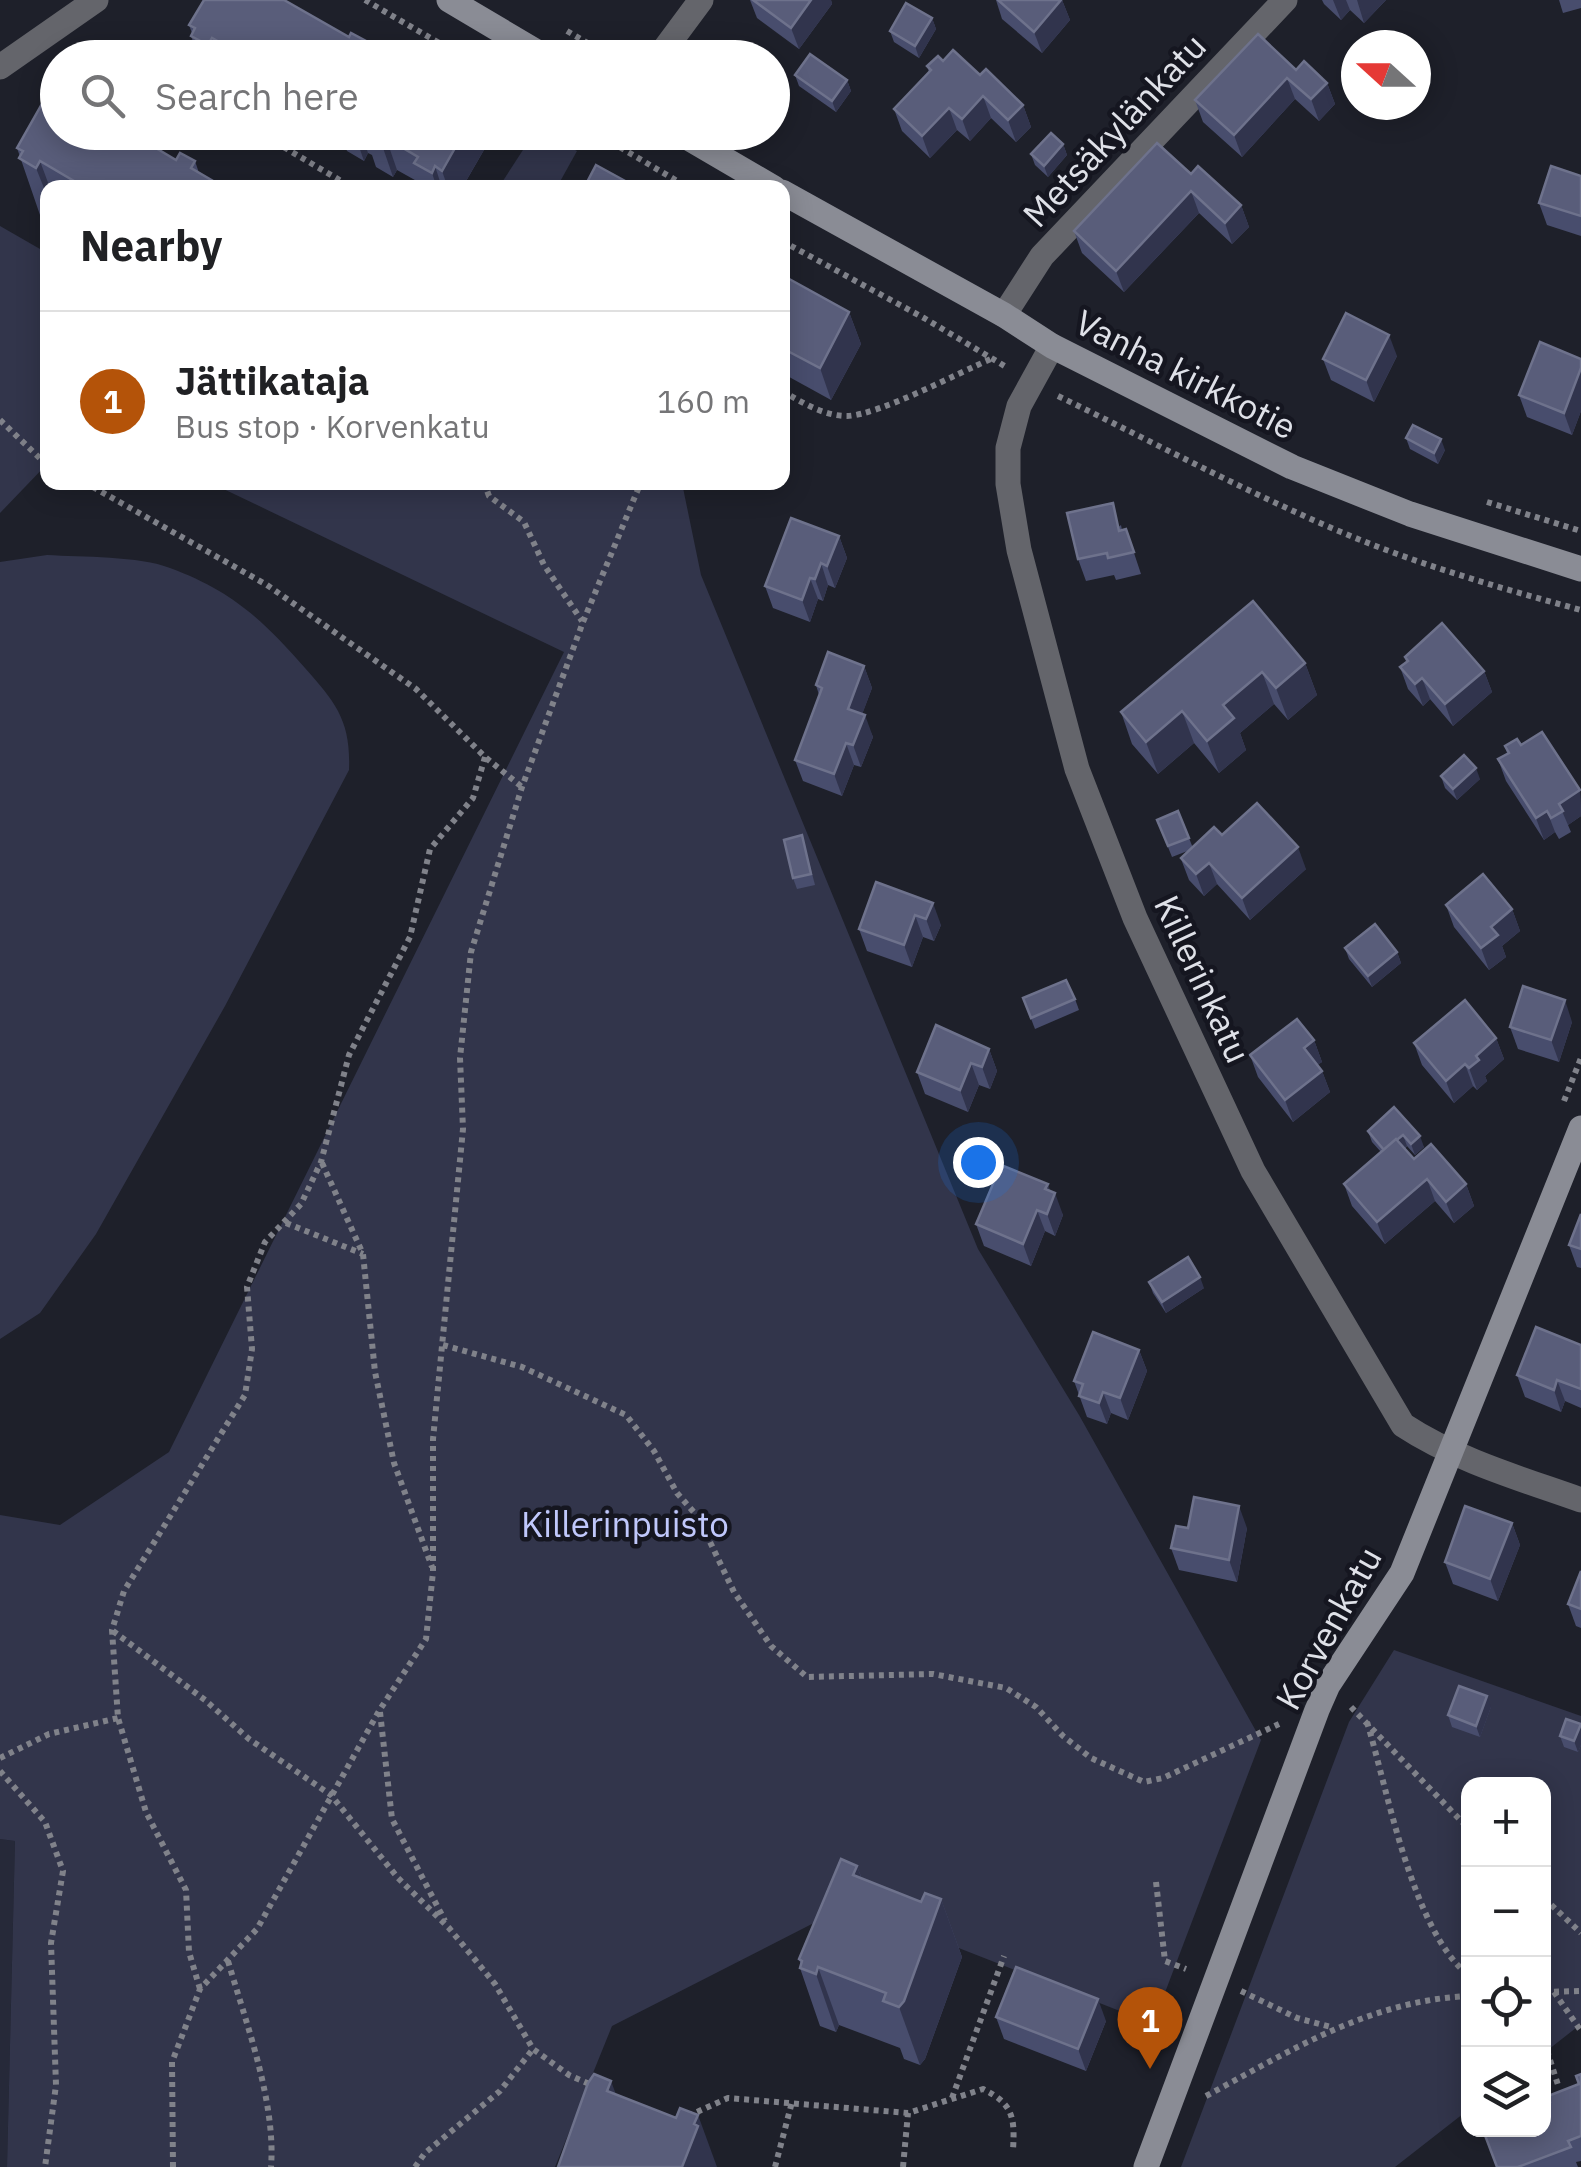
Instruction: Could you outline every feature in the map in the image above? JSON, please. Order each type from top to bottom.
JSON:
[{"type":"street","points":[[0,67],[96,0]]},
{"type":"street","points":[[449,0],[517,40]]},
{"type":"street","points":[[671,40],[700,0]]},
{"type":"street","name":"Metsäkylänkatu","points":[[1004,316],[1042,256],[1284,0]]},
{"type":"street","points":[[709,150],[760,180]]},
{"type":"street","name":"Vanha kirkkotie","points":[[790,196],[1052,346],[1292,467],[1410,514],[1581,569]]},
{"type":"street","name":"Killerinkatu","points":[[1052,346],[1019,406],[1008,448],[1008,484],[1020,554],[1077,769],[1135,918],[1253,1171],[1403,1425],[1452,1452],[1581,1500]]},
{"type":"street","name":"Korvenkatu","points":[[1146,2167],[1328,1686],[1402,1573],[1581,1128]]},
{"type":"path","points":[[366,0],[434,40]]},
{"type":"path","points":[[197,40],[205,29]]},
{"type":"path","points":[[289,150],[339,180]]},
{"type":"path","points":[[625,150],[675,180]]},
{"type":"path","points":[[790,395],[813,409],[846,416],[876,408],[992,358]]},
{"type":"path","points":[[0,420],[40,458]]},
{"type":"path","points":[[98,490],[268,584],[416,688],[486,757],[522,786]]},
{"type":"path","points":[[487,490],[524,522],[544,566],[583,622]]},
{"type":"path","points":[[173,2167],[172,2062],[200,1989],[258,1929],[379,1711],[426,1639],[434,1572],[433,1439],[463,1129],[460,1058],[471,952],[522,786],[638,490]]},
{"type":"path","points":[[1484,501],[1581,531]]},
{"type":"path","points":[[200,1989],[189,1952],[186,1890],[146,1812],[118,1718],[112,1630],[124,1591],[244,1395],[252,1349],[246,1286],[265,1242],[301,1204],[321,1162],[349,1055],[410,937],[430,849],[473,798],[486,757]]},
{"type":"path","points":[[321,1162],[363,1254],[375,1372],[394,1463],[434,1572]]},
{"type":"path","points":[[286,1223],[363,1254]]},
{"type":"path","points":[[443,1344],[522,1367],[626,1415],[698,1516],[734,1592],[771,1646],[807,1678],[934,1674],[1006,1688],[1036,1707],[1091,1758],[1144,1782],[1163,1778],[1280,1724]]},
{"type":"path","points":[[112,1630],[205,1700],[249,1739],[331,1795],[398,1878],[449,1928],[495,1984],[533,2049],[569,2076],[601,2090]]},
{"type":"path","points":[[1328,1686],[1461,1821]]},
{"type":"path","points":[[379,1711],[392,1819],[449,1928]]},
{"type":"path","points":[[0,1758],[49,1734],[118,1718]]},
{"type":"path","points":[[1367,1722],[1419,1900],[1461,1969]]},
{"type":"path","points":[[0,1771],[45,1822],[63,1870],[50,1943],[56,2085],[46,2167]]},
{"type":"path","points":[[1156,1882],[1165,1961],[1188,1970]]},
{"type":"path","points":[[1551,1905],[1581,1934]]},
{"type":"path","points":[[952,2100],[1004,1956]]},
{"type":"path","points":[[228,1960],[258,2070],[273,2147],[271,2167]]},
{"type":"path","points":[[1218,1980],[1297,2018],[1332,2028]]},
{"type":"path","points":[[1554,1992],[1581,1991]]},
{"type":"path","points":[[1554,1992],[1581,2031]]},
{"type":"path","points":[[1164,2118],[1332,2028],[1432,1998],[1461,1996]]},
{"type":"path","points":[[1546,2047],[1558,2085]]},
{"type":"path","points":[[415,2167],[426,2153],[500,2091],[533,2049]]},
{"type":"path","points":[[678,2120],[728,2098],[908,2113],[983,2090],[1004,2100],[1015,2124],[1013,2150]]},
{"type":"path","points":[[774,2167],[792,2102]]},
{"type":"path","points":[[903,2167],[908,2113]]},
{"type":"shaded area","points":[[0,1839],[15,1841],[7,2167],[0,2167]]},
{"type":"green space","points":[[523,150],[577,151],[561,180],[504,180]]},
{"type":"green space","points":[[0,226],[40,249],[40,471],[0,513]]},
{"type":"green space","name":"Killerinpuisto","points":[[226,490],[683,490],[701,575],[978,1249],[1079,1415],[1261,1740],[1153,2024],[849,1905],[612,2026],[555,2167],[7,2167],[15,1841],[0,1839],[0,1515],[60,1525],[169,1452],[564,652]]},
{"type":"green space","points":[[47,555],[157,564],[229,597],[275,635],[333,703],[344,725],[349,770],[225,1006],[96,1234],[40,1313],[0,1339],[0,562]]},
{"type":"green space","points":[[1394,1650],[1581,1716],[1581,2024],[1551,2048],[1551,1777],[1461,1777],[1461,2115],[1395,2167],[1181,2167],[1349,1722]]},
{"type":"building","points":[[204,0],[284,0],[349,37],[351,33],[364,40],[199,40],[191,36],[195,28],[189,25]]},
{"type":"building","points":[[753,0],[811,0],[791,28]]},
{"type":"building","points":[[998,0],[1061,0],[1034,32]]},
{"type":"building","points":[[906,3],[932,18],[915,46],[890,31]]},
{"type":"building","points":[[1258,34],[1296,70],[1304,61],[1327,83],[1311,99],[1287,78],[1234,135],[1195,100]]},
{"type":"building","points":[[953,50],[980,75],[986,69],[1023,105],[1008,120],[983,96],[962,119],[949,108],[922,136],[894,109],[931,70],[927,66],[938,56],[943,61]]},
{"type":"building","points":[[810,54],[847,80],[832,101],[795,75]]},
{"type":"building","points":[[40,107],[40,150],[159,150],[176,160],[180,153],[195,161],[191,168],[211,180],[72,180],[40,161],[36,168],[19,158],[23,151],[17,148]]},
{"type":"building","points":[[1051,133],[1063,144],[1044,166],[1031,154]]},
{"type":"building","points":[[1157,143],[1191,174],[1198,166],[1241,205],[1225,223],[1191,191],[1116,271],[1074,231]]},
{"type":"building","points":[[406,150],[454,150],[442,171],[435,166],[432,173],[414,163],[418,157]]},
{"type":"building","points":[[596,165],[623,180],[588,180]]},
{"type":"building","points":[[1551,166],[1581,176],[1581,216],[1539,203]]},
{"type":"building","points":[[790,279],[849,312],[820,368],[790,352]]},
{"type":"building","points":[[1346,313],[1389,335],[1366,380],[1323,359]]},
{"type":"building","points":[[1540,342],[1581,359],[1564,413],[1519,395]]},
{"type":"building","points":[[1413,425],[1441,439],[1434,453],[1406,438]]},
{"type":"building","points":[[1113,503],[1119,531],[1126,529],[1134,552],[1078,559],[1067,513]]},
{"type":"building","points":[[791,518],[839,536],[827,566],[821,563],[802,600],[765,586]]},
{"type":"building","points":[[1253,601],[1305,663],[1276,688],[1262,672],[1223,705],[1234,718],[1207,741],[1182,711],[1146,742],[1121,712]]},
{"type":"building","points":[[1442,623],[1484,671],[1445,704],[1422,678],[1415,684],[1400,667],[1408,661],[1405,657]]},
{"type":"building","points":[[828,652],[864,666],[848,709],[865,715],[853,745],[846,743],[834,774],[795,760],[822,688],[816,685]]},
{"type":"building","points":[[1542,732],[1580,790],[1559,804],[1563,811],[1551,818],[1547,811],[1536,818],[1498,759],[1509,753],[1505,746],[1517,739],[1521,745]]},
{"type":"building","points":[[1464,755],[1476,768],[1453,789],[1441,776]]},
{"type":"building","points":[[1257,803],[1298,847],[1242,898],[1209,863],[1196,874],[1181,858],[1214,827],[1222,835]]},
{"type":"building","points":[[1178,811],[1189,838],[1168,846],[1157,820]]},
{"type":"building","points":[[802,835],[811,874],[793,878],[784,840]]},
{"type":"building","points":[[1483,874],[1512,909],[1491,927],[1498,935],[1481,948],[1446,905]]},
{"type":"building","points":[[876,882],[933,903],[926,919],[915,915],[904,945],[859,929]]},
{"type":"building","points":[[1375,924],[1397,952],[1368,976],[1345,948]]},
{"type":"building","points":[[1066,980],[1075,999],[1031,1018],[1023,998]]},
{"type":"building","points":[[1523,986],[1565,1000],[1551,1040],[1510,1027]]},
{"type":"building","points":[[1465,1000],[1496,1038],[1476,1056],[1479,1060],[1469,1068],[1465,1064],[1446,1081],[1414,1043]]},
{"type":"building","points":[[1297,1019],[1314,1040],[1304,1048],[1322,1071],[1285,1100],[1250,1055]]},
{"type":"building","points":[[936,1025],[989,1049],[982,1067],[971,1063],[960,1090],[917,1072]]},
{"type":"building","points":[[1394,1107],[1420,1136],[1411,1144],[1403,1135],[1384,1150],[1368,1131]]},
{"type":"building","points":[[1396,1139],[1414,1159],[1431,1144],[1466,1184],[1446,1202],[1427,1179],[1377,1222],[1344,1184]]},
{"type":"building","points":[[1001,1165],[1048,1184],[1045,1189],[1055,1193],[1047,1214],[1037,1210],[1023,1244],[976,1224]]},
{"type":"building","points":[[1581,1214],[1581,1249],[1569,1245]]},
{"type":"building","points":[[1188,1257],[1200,1277],[1162,1302],[1149,1282]]},
{"type":"building","points":[[1536,1327],[1581,1345],[1581,1389],[1557,1380],[1554,1390],[1517,1375]]},
{"type":"building","points":[[1093,1332],[1139,1350],[1120,1398],[1103,1392],[1099,1403],[1079,1396],[1083,1384],[1074,1381]]},
{"type":"building","points":[[1194,1497],[1239,1506],[1229,1560],[1171,1548],[1176,1526],[1188,1528]]},
{"type":"building","points":[[1465,1506],[1512,1523],[1490,1579],[1445,1562]]},
{"type":"building","points":[[1581,1571],[1581,1609],[1568,1604]]},
{"type":"building","points":[[1459,1686],[1487,1696],[1476,1726],[1448,1715]]},
{"type":"building","points":[[1566,1719],[1581,1724],[1574,1741],[1560,1736]]},
{"type":"building","points":[[841,1859],[857,1866],[853,1875],[921,1902],[925,1893],[941,1899],[899,2007],[883,2001],[886,1993],[818,1967],[816,1974],[800,1968],[799,1959]]},
{"type":"building","points":[[1016,1967],[1098,1999],[1078,2049],[996,2017]]},
{"type":"building","points":[[594,2074],[611,2081],[607,2091],[676,2118],[680,2108],[698,2115],[694,2124],[698,2126],[682,2167],[558,2167]]},
{"type":"building","points":[[1581,2074],[1581,2136],[1568,2141],[1571,2147],[1518,2167],[1497,2167],[1486,2137],[1551,2137],[1551,2095],[1579,2084],[1576,2076]]},
{"type":"place","name":"Jättikataja","points":[[1150,2069]]}]
